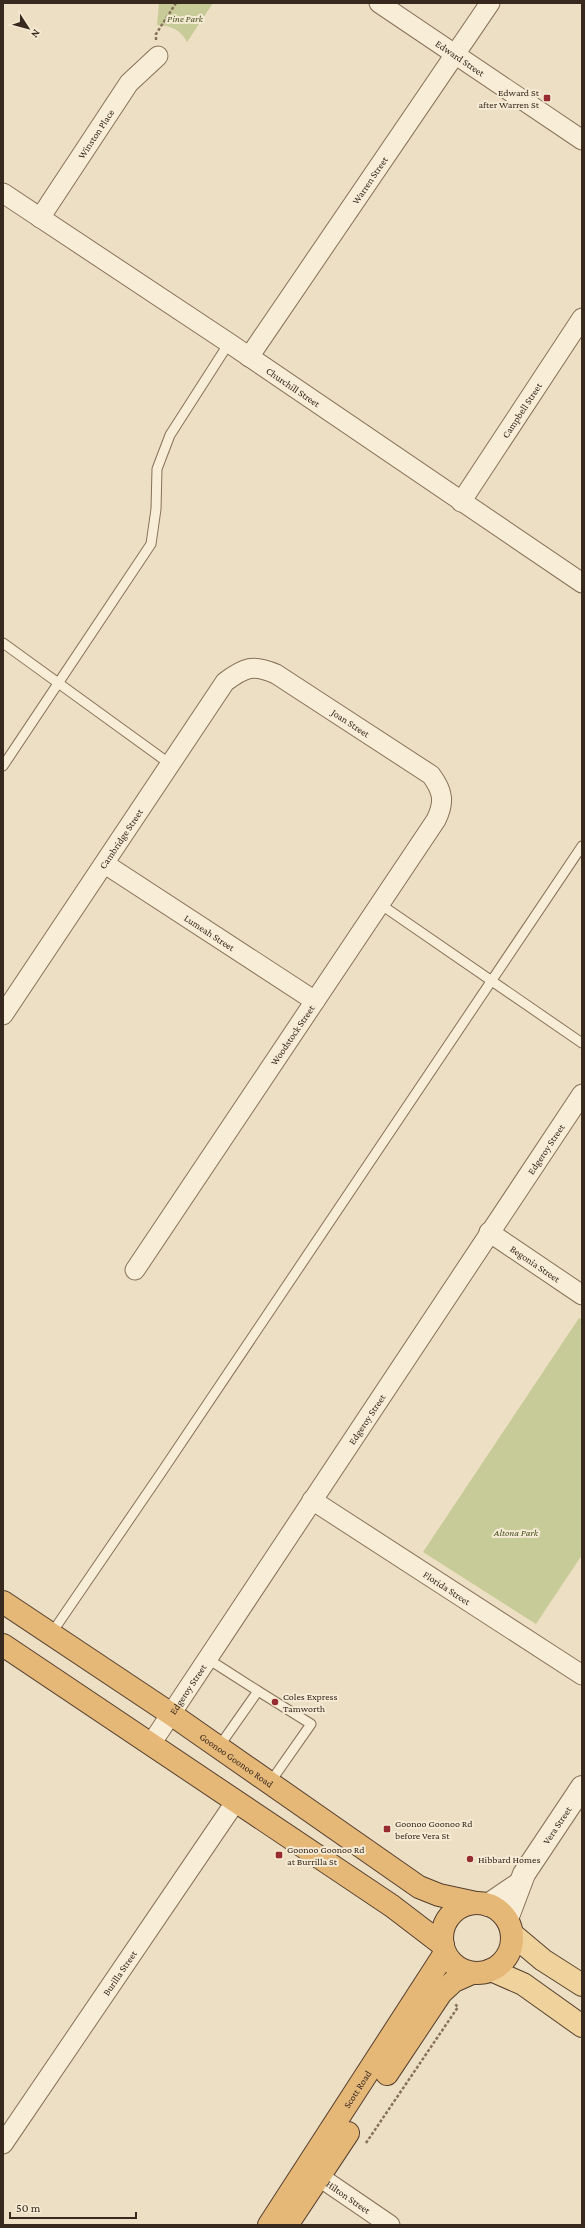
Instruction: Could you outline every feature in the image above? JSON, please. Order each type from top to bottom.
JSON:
[{"type":"highway","name":"Goonoo Goonoo Road","points":[[3,1602],[171,1714],[269,1784],[419,1887],[439,1895],[482,1904]]},
{"type":"highway","points":[[3,1645],[392,1906],[444,1949],[452,1963],[482,1971],[501,1964],[508,1955],[512,1945],[509,1926],[499,1910],[482,1904],[464,1906],[454,1912],[444,1927],[444,1949]]},
{"type":"highway","name":"Scott Road","points":[[287,2225],[313,2173],[444,1949]]},
{"type":"highway","name":"Scott Road","points":[[269,2225],[313,2173],[440,1993],[454,1981],[482,1971]]},
{"type":"main road","points":[[509,1926],[544,1960],[582,1985]]},
{"type":"main road","points":[[482,1971],[523,1984],[582,2026]]},
{"type":"street","name":"Edward Street","points":[[379,3],[582,140]]},
{"type":"street","name":"Warren Street","points":[[250,357],[490,3]]},
{"type":"street","name":"Winston Place","points":[[40,218],[130,83],[158,56]]},
{"type":"street","name":"Churchill Street","points":[[3,193],[250,357],[582,583]]},
{"type":"street","name":"Campbell Street","points":[[461,502],[582,318]]},
{"type":"street","name":"Cambridge Street","points":[[3,1015],[225,682],[245,668]]},
{"type":"street","name":"Joan Street","points":[[245,668],[263,668],[276,674],[431,775],[438,785],[443,797]]},
{"type":"street","name":"Woodstock Street","points":[[135,1270],[436,820],[441,810],[443,797]]},
{"type":"street","name":"Lumeah Street","points":[[105,864],[315,1001]]},
{"type":"street","name":"Edgeroy Street","points":[[151,1744],[489,1232],[582,1094]]},
{"type":"street","name":"Begonia Street","points":[[489,1232],[582,1295]]},
{"type":"street","name":"Florida Street","points":[[312,1500],[582,1675]]},
{"type":"street","name":"Vera Street","points":[[509,1926],[519,1884],[582,1787]]},
{"type":"street","name":"Burilla Street","points":[[3,2144],[236,1801]]},
{"type":"street","name":"Vera Street","points":[[482,1904],[519,1884]]},
{"type":"street","name":"Hilton Street","points":[[313,2173],[390,2225]]},
{"type":"lane","points":[[3,766],[151,544],[158,468],[170,435],[229,343]]},
{"type":"lane","points":[[3,643],[170,764]]},
{"type":"lane","points":[[50,1634],[162,1473],[582,846]]},
{"type":"lane","points":[[380,904],[582,1043]]},
{"type":"lane","points":[[208,1658],[310,1724],[269,1784]]},
{"type":"lane","points":[[218,1748],[258,1691]]},
{"type":"path","points":[[158,56],[156,34],[176,3]]},
{"type":"path","points":[[361,2150],[458,2007],[440,1993]]},
{"type":"green space","name":"Pine Park","points":[[159,3],[213,3],[187,42],[182,34],[175,29],[157,25]]},
{"type":"green space","name":"Altona Park","points":[[579,1318],[582,1320],[582,1555],[536,1624],[423,1552]]},
{"type":"place","name":"Edward St after Warren St","points":[[547,98]]},
{"type":"place","name":"Coles Express Tamworth","points":[[275,1702]]},
{"type":"place","name":"Goonoo Goonoo Rd before Vera St","points":[[387,1829]]},
{"type":"place","name":"Goonoo Goonoo Rd at Burrilla St","points":[[279,1855]]},
{"type":"place","name":"Hibbard Homes","points":[[470,1859]]}]
